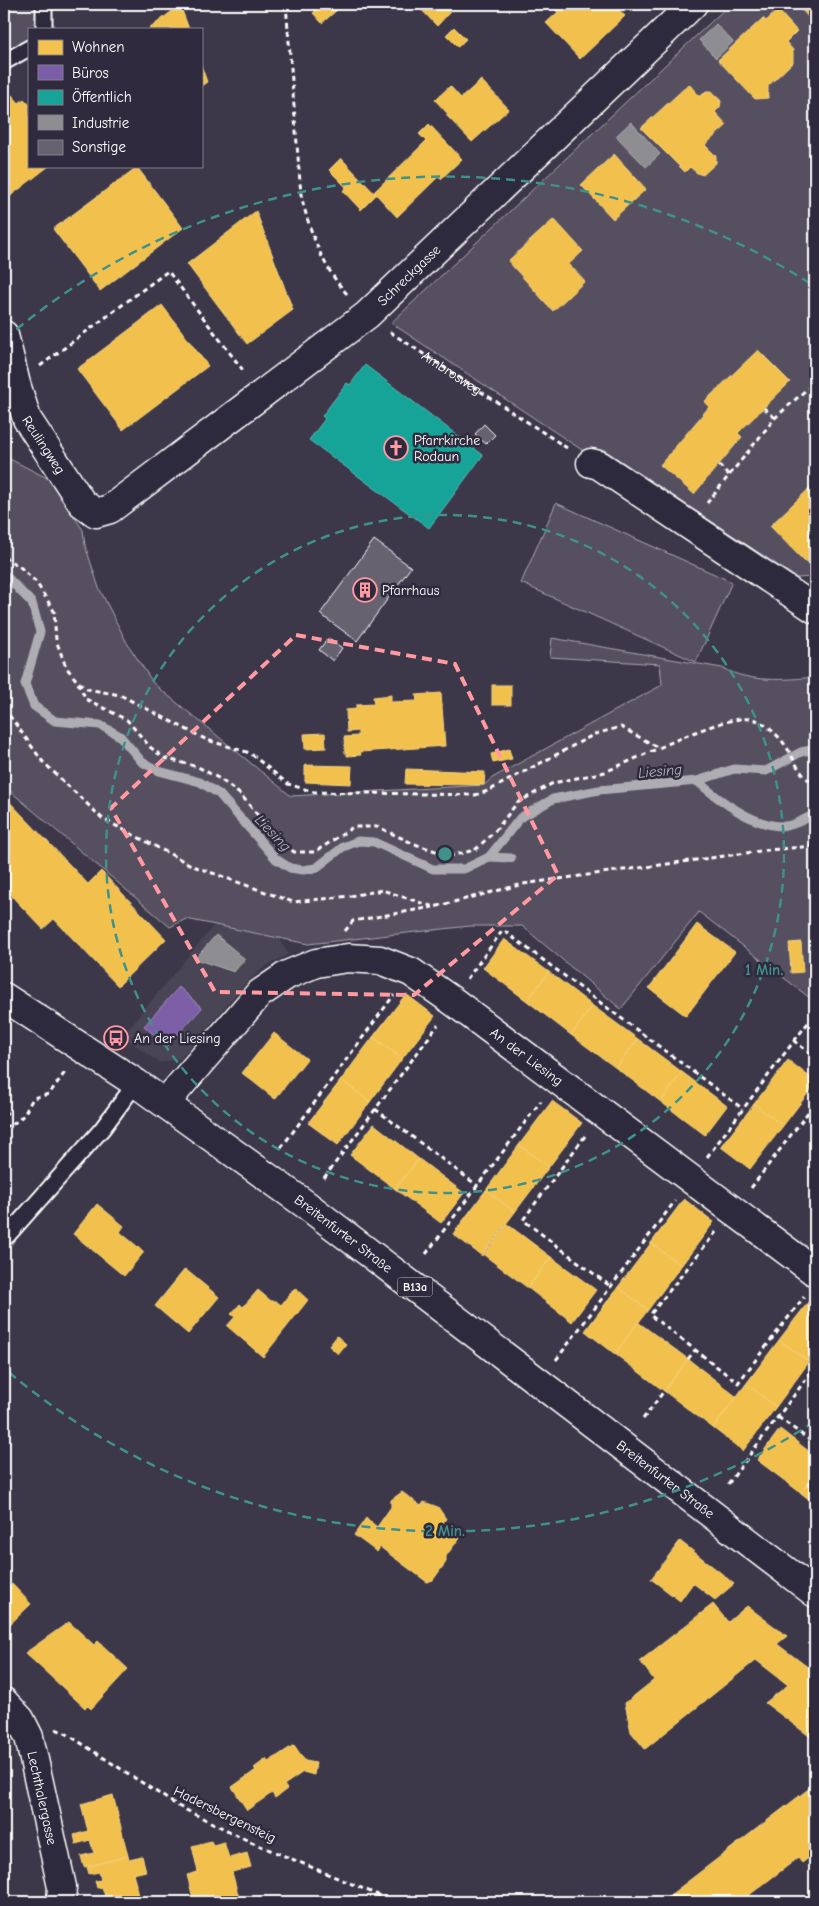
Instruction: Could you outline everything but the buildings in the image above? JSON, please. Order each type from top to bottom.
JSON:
[{"type":"street","name":"Schreckgasse","points":[[96,513],[110,509],[367,315],[693,4]]},
{"type":"street","name":"Reulingweg","points":[[4,335],[27,419],[82,502],[96,513]]},
{"type":"street","points":[[591,463],[599,465],[815,609]]},
{"type":"street","name":"An der Liesing","points":[[165,1103],[259,994],[287,975],[316,963],[348,958],[380,960],[411,972],[558,1079],[734,1211],[812,1281]]},
{"type":"street","name":"Breitenfurter Straße","points":[[4,997],[136,1083],[305,1204],[815,1594]]},
{"type":"street","name":"Lechthalergasse","points":[[4,1702],[24,1727],[30,1738],[62,1887],[62,1902]]},
{"type":"lane","points":[[44,4],[44,28]]},
{"type":"lane","points":[[4,62],[28,49]]},
{"type":"lane","points":[[7,1236],[102,1128],[136,1083]]},
{"type":"path","name":"Ambrosweg","points":[[286,4],[301,195],[316,246],[334,278],[367,315],[384,328],[591,463]]},
{"type":"path","points":[[16,384],[168,271],[262,396]]},
{"type":"path","points":[[705,505],[775,418],[808,388],[815,395]]},
{"type":"path","points":[[764,408],[775,418]]},
{"type":"path","points":[[718,465],[730,475]]},
{"type":"path","points":[[4,557],[20,567],[36,582],[54,610],[56,640],[66,667],[77,681],[86,699],[127,720],[150,747],[164,758],[198,767],[220,779],[240,795],[277,838],[294,852],[314,852],[352,827],[378,827],[412,843],[450,856],[475,850],[496,830],[517,802],[553,783],[605,772],[697,731],[732,721],[755,720],[774,732],[786,746],[798,772],[809,780],[815,780]]},
{"type":"path","points":[[77,681],[87,689],[120,695],[207,740],[250,753],[288,784],[314,792],[475,795],[488,792],[595,734],[621,727],[660,748]]},
{"type":"path","points":[[4,708],[43,762],[103,819],[192,866],[293,902],[350,896],[382,890],[434,907]]},
{"type":"path","points":[[316,963],[353,921],[434,907],[523,884],[768,850],[815,846]]},
{"type":"path","points":[[324,1178],[503,930],[743,1109]]},
{"type":"path","points":[[281,1148],[394,995]]},
{"type":"path","points":[[691,1179],[815,1014]]},
{"type":"path","points":[[794,1041],[815,1057]]},
{"type":"path","points":[[426,1254],[558,1079]]},
{"type":"path","points":[[4,1126],[11,1126],[22,1118],[30,1100],[49,1094],[59,1082]]},
{"type":"path","points":[[812,1281],[738,1383],[650,1315],[734,1211],[815,1103]]},
{"type":"path","points":[[375,1109],[478,1186]]},
{"type":"path","points":[[4,1111],[7,1114],[4,1118]]},
{"type":"path","points":[[807,1113],[815,1119]]},
{"type":"path","points":[[586,1136],[523,1220],[610,1286]]},
{"type":"path","points":[[539,1382],[674,1202]]},
{"type":"path","points":[[688,1360],[695,1350]]},
{"type":"path","points":[[728,1484],[815,1367]]},
{"type":"path","points":[[643,1419],[664,1391]]},
{"type":"path","points":[[778,1416],[815,1444]]},
{"type":"path","name":"Hadersbergensteig","points":[[24,1727],[50,1727],[67,1734],[178,1806],[251,1842],[395,1902]]},
{"type":"highlighted area","points":[[296,635],[455,664],[558,875],[414,995],[215,992],[111,808]]},
{"type":"shaded area","points":[[4,4],[37,4],[39,28],[28,28],[28,39],[4,52]]},
{"type":"shaded area","points":[[730,4],[815,4],[815,575],[813,577],[797,578],[603,449],[594,458],[391,323]]},
{"type":"shaded area","points":[[4,456],[49,479],[83,530],[85,545],[99,588],[127,643],[154,684],[291,796],[484,785],[492,778],[662,685],[660,664],[550,657],[552,638],[722,668],[733,673],[756,678],[815,677],[815,1002],[699,912],[621,1009],[522,926],[470,926],[308,944],[186,919],[170,927],[4,786]]},
{"type":"shaded area","points":[[556,503],[732,582],[696,662],[521,583]]},
{"type":"shaded area","points":[[214,925],[278,938],[289,954],[266,966],[246,983],[180,1059],[160,1063],[122,1036]]},
{"type":"waterway","name":"Liesing","points":[[4,574],[32,603],[40,632],[25,684],[34,706],[55,721],[100,725],[120,736],[142,762],[159,771],[200,782],[219,794],[276,859],[290,868],[303,870],[316,868],[343,847],[358,841],[374,842],[433,869],[464,869],[489,857],[520,818],[553,799],[599,790],[697,781],[734,769],[766,771],[801,752],[815,749]]},
{"type":"waterway","points":[[697,781],[738,811],[762,822],[786,826],[815,814]]},
{"type":"waterway","points":[[489,857],[511,858]]},
{"type":"place","name":"Pfarrkirche Rodaun","points":[[396,448]]},
{"type":"place","name":"Pfarrhaus","points":[[365,590]]},
{"type":"place","name":"An der Liesing","points":[[116,1038]]}]
